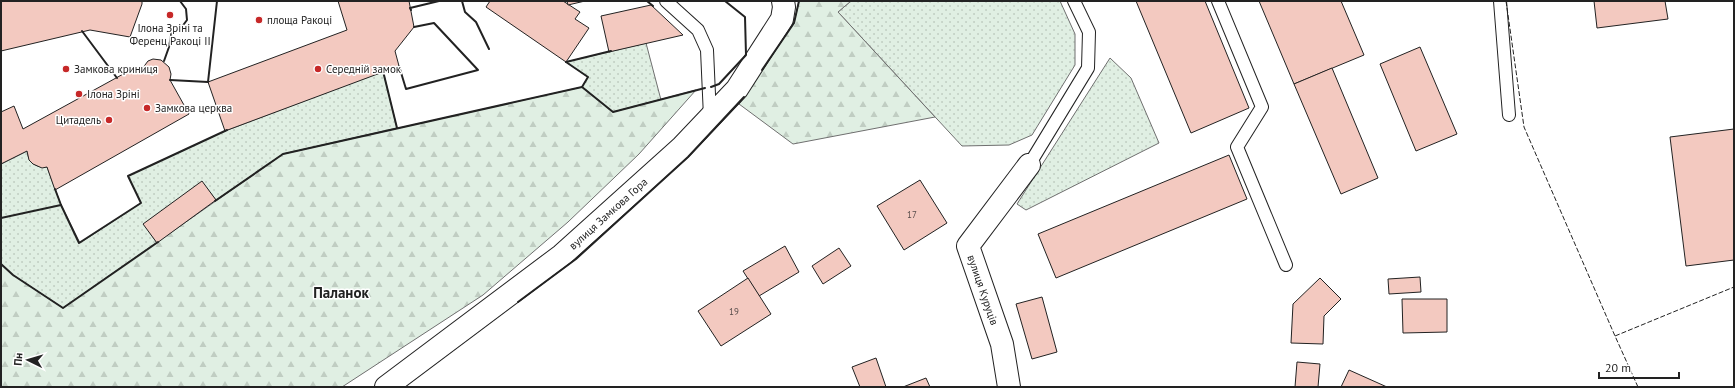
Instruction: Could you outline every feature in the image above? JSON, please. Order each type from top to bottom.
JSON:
[{"type":"street","name":"вулиця Замкова Гора","points":[[386,387],[562,255],[681,148],[737,89],[782,19],[784,7],[783,1]]},
{"type":"street","name":"вулиця Куруців","points":[[1009,387],[1002,344],[968,246],[1029,165]]},
{"type":"lane","points":[[666,1],[698,30],[707,50],[710,117]]},
{"type":"lane","points":[[1029,165],[1088,68],[1089,32],[1074,1]]},
{"type":"lane","points":[[1218,1],[1262,108],[1237,147],[1286,265]]},
{"type":"lane","points":[[1500,1],[1509,115]]},
{"type":"green space","points":[[799,1],[851,1],[838,12],[935,117],[793,144],[739,104],[794,23]]},
{"type":"green space","points":[[851,1],[1060,1],[1075,34],[1075,65],[1032,135],[1009,145],[962,146],[838,12]]},
{"type":"green space","points":[[646,43],[661,100],[613,112],[582,87],[588,77],[566,62]]},
{"type":"green space","points":[[1110,58],[1131,78],[1159,143],[1026,210],[1017,204]]},
{"type":"green space","points":[[383,71],[397,128],[283,154],[216,200],[202,182],[144,224],[157,243],[63,308],[13,275],[1,264],[1,164],[27,151],[33,164],[47,167],[61,205],[80,243],[141,203],[128,176],[225,131]]},
{"type":"green space","points":[[582,87],[613,112],[696,90],[639,154],[568,222],[483,295],[342,387],[1,387],[1,264],[13,275],[63,308],[283,154]]},
{"type":"building","points":[[1,1],[142,1],[142,4],[130,37],[90,30],[1,51]]},
{"type":"building","name":"Середній замок","points":[[338,1],[409,1],[414,27],[395,51],[399,66],[225,131],[208,82],[347,30]]},
{"type":"building","points":[[490,1],[563,1],[580,12],[575,19],[589,28],[566,62],[486,7]]},
{"type":"building","points":[[567,1],[585,1],[568,5]]},
{"type":"building","points":[[1136,1],[1205,1],[1249,108],[1191,133]]},
{"type":"building","points":[[1259,1],[1341,1],[1364,55],[1294,84]]},
{"type":"building","points":[[1594,1],[1665,1],[1668,19],[1597,28]]},
{"type":"building","points":[[651,5],[683,35],[609,52],[601,16]]},
{"type":"building","points":[[1420,47],[1457,134],[1416,151],[1380,64]]},
{"type":"building","name":"Цитадель","points":[[153,59],[161,60],[169,67],[171,74],[170,80],[189,114],[55,190],[47,167],[42,168],[33,164],[29,160],[27,151],[1,164],[1,112],[14,106],[23,129],[136,67],[142,69],[148,61]]},
{"type":"building","points":[[1332,68],[1378,178],[1341,194],[1294,84]]},
{"type":"building","points":[[1734,129],[1734,260],[1686,266],[1670,137]]},
{"type":"building","points":[[1229,155],[1247,199],[1056,278],[1038,234]]},
{"type":"building","points":[[920,180],[947,223],[904,250],[877,206]]},
{"type":"building","points":[[202,181],[216,200],[157,243],[143,224]]},
{"type":"building","points":[[785,246],[799,272],[759,296],[743,271]]},
{"type":"building","points":[[839,248],[851,266],[823,284],[812,266]]},
{"type":"building","points":[[1420,277],[1421,292],[1389,294],[1388,279]]},
{"type":"building","points":[[748,278],[771,314],[721,346],[698,311]]},
{"type":"building","points":[[1320,278],[1341,299],[1324,316],[1323,344],[1291,343],[1293,304]]},
{"type":"building","points":[[1042,297],[1057,352],[1032,359],[1016,304]]},
{"type":"building","points":[[1402,299],[1447,299],[1447,332],[1403,333]]},
{"type":"building","points":[[876,358],[886,387],[860,387],[852,367]]},
{"type":"building","points":[[1297,362],[1320,364],[1318,387],[1295,387]]},
{"type":"building","points":[[1349,370],[1387,387],[1341,387]]},
{"type":"building","points":[[926,378],[930,387],[903,387]]},
{"type":"fence","points":[[1506,1],[1524,127],[1615,336]]},
{"type":"fence","points":[[1638,387],[1615,336],[1734,287]]},
{"type":"wall","points":[[164,61],[169,47],[172,30],[181,28],[187,20],[186,9],[180,1]]},
{"type":"wall","points":[[170,80],[208,82],[217,1]]},
{"type":"wall","points":[[411,10],[410,8],[439,1]]},
{"type":"wall","points":[[462,1],[465,12],[476,22],[489,49]]},
{"type":"wall","points":[[647,1],[653,6]]},
{"type":"wall","points":[[711,87],[719,84],[746,55],[745,17],[725,1]]},
{"type":"wall","points":[[762,70],[794,23],[799,1]]},
{"type":"wall","points":[[399,66],[406,89],[478,70],[434,23],[414,27]]},
{"type":"wall","points":[[82,31],[117,78]]},
{"type":"wall","points":[[566,62],[611,51]]},
{"type":"wall","points":[[215,201],[283,154],[582,87],[588,77],[566,62]]},
{"type":"wall","points":[[385,71],[383,71],[397,128]]},
{"type":"wall","points":[[582,87],[613,112],[705,88]]},
{"type":"wall","points":[[518,302],[576,259],[688,157],[744,97]]},
{"type":"wall","points":[[55,189],[79,243],[141,203],[128,176],[227,130]]},
{"type":"wall","points":[[1,218],[61,205]]},
{"type":"wall","points":[[1,264],[13,275],[63,308],[158,242]]},
{"type":"place","name":"Ілона Зріні та Ференц Ракоці II","points":[[170,15]]},
{"type":"place","name":"площа Ракоці","points":[[259,20]]},
{"type":"place","name":"Замкова криниця","points":[[66,69]]},
{"type":"place","name":"Середній замок","points":[[318,69]]},
{"type":"place","name":"Ілона Зріні","points":[[79,94]]},
{"type":"place","name":"Замкова церква","points":[[147,108]]},
{"type":"place","name":"Цитадель","points":[[109,120]]},
{"type":"district","name":"Паланок","points":[[341,293]]}]
